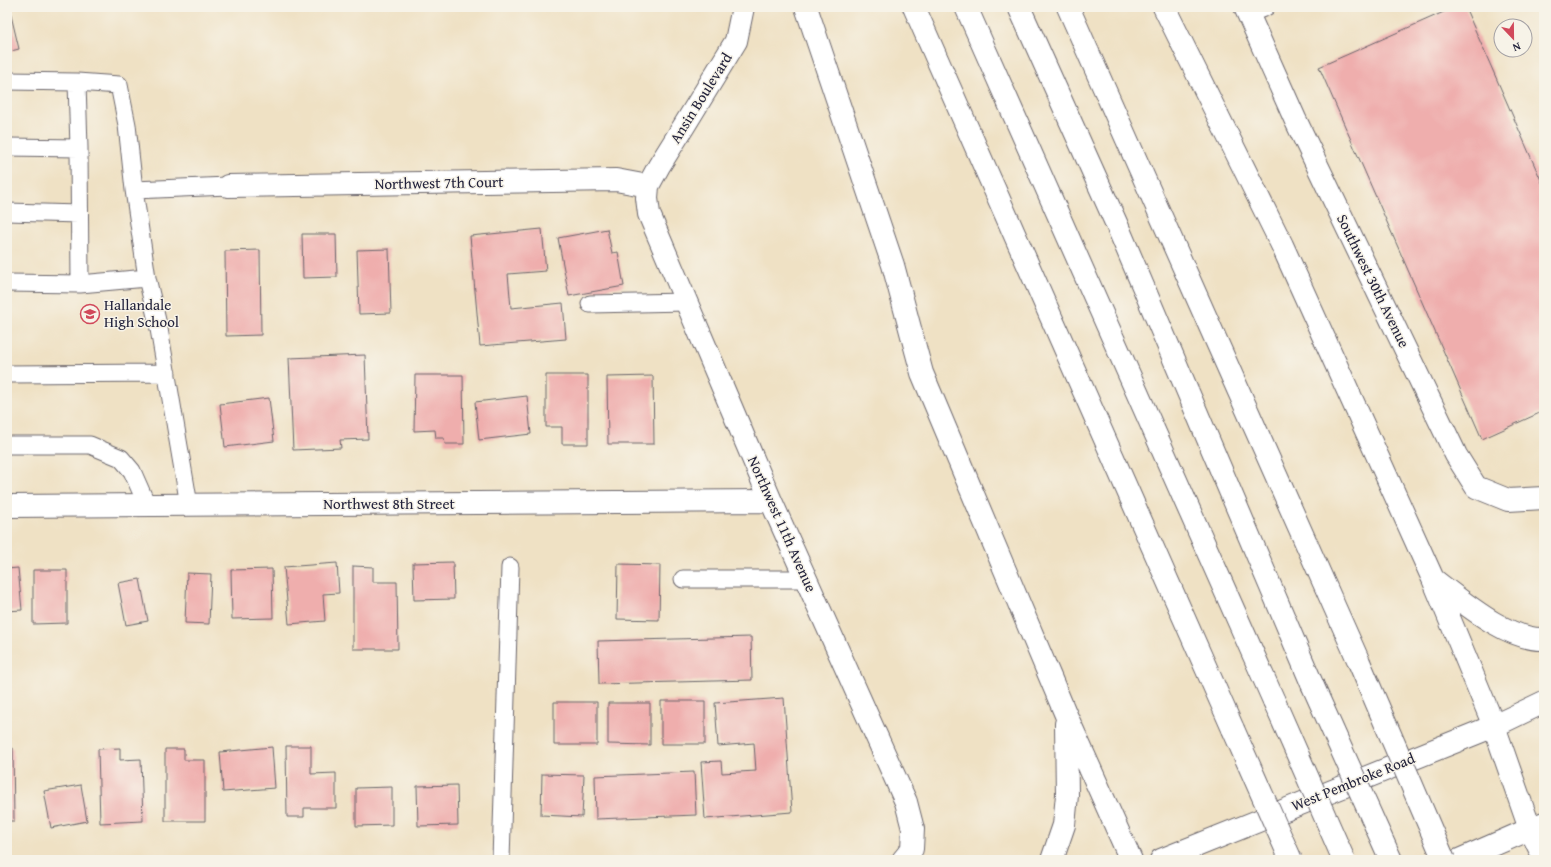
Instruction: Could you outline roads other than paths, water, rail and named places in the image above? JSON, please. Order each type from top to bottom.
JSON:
[{"type":"main road","name":"Ansin Boulevard","points":[[648,186],[736,41],[743,7]]},
{"type":"main road","points":[[806,7],[893,266],[922,373],[1066,715],[1131,860]]},
{"type":"main road","points":[[914,7],[1291,860]]},
{"type":"main road","points":[[966,7],[1344,860]]},
{"type":"main road","points":[[1020,7],[1117,225],[1312,684],[1391,860]]},
{"type":"main road","points":[[1068,7],[1359,662],[1444,860]]},
{"type":"main road","points":[[1164,7],[1282,244],[1433,579],[1494,726],[1539,822],[1544,858]]},
{"type":"main road","name":"Southwest 30th Avenue","points":[[1253,9],[1295,119],[1456,456],[1476,487],[1508,500],[1544,498]]},
{"type":"main road","name":"Northwest 7th Court","points":[[228,186],[616,180],[648,186]]},
{"type":"main road","name":"Northwest 11th Avenue","points":[[648,186],[648,214],[771,501],[906,802],[914,829],[912,849],[903,860]]},
{"type":"main road","name":"Northwest 8th Street","points":[[7,506],[771,501]]},
{"type":"main road","points":[[1433,579],[1469,607],[1506,629],[1534,639],[1544,639]]},
{"type":"main road","name":"West Pembroke Road","points":[[1161,860],[1494,726],[1544,702]]},
{"type":"main road","points":[[1052,860],[1064,825],[1067,795],[1066,715]]},
{"type":"main road","points":[[1459,860],[1539,822]]},
{"type":"lane","points":[[7,81],[77,82],[119,85],[127,124],[134,190],[147,278],[159,329],[189,505]]},
{"type":"lane","points":[[77,82],[80,284]]},
{"type":"lane","points":[[7,146],[79,148]]},
{"type":"lane","points":[[134,190],[228,186]]},
{"type":"lane","points":[[7,212],[79,214]]},
{"type":"lane","points":[[7,283],[80,284],[147,278]]},
{"type":"lane","points":[[590,304],[686,302]]},
{"type":"lane","points":[[7,374],[167,373]]},
{"type":"lane","points":[[7,445],[90,445],[121,458],[132,471],[147,505]]},
{"type":"lane","points":[[502,860],[510,567]]},
{"type":"lane","points":[[683,579],[806,579]]},
{"type":"place","name":"Hallandale High School","points":[[90,314]]}]
